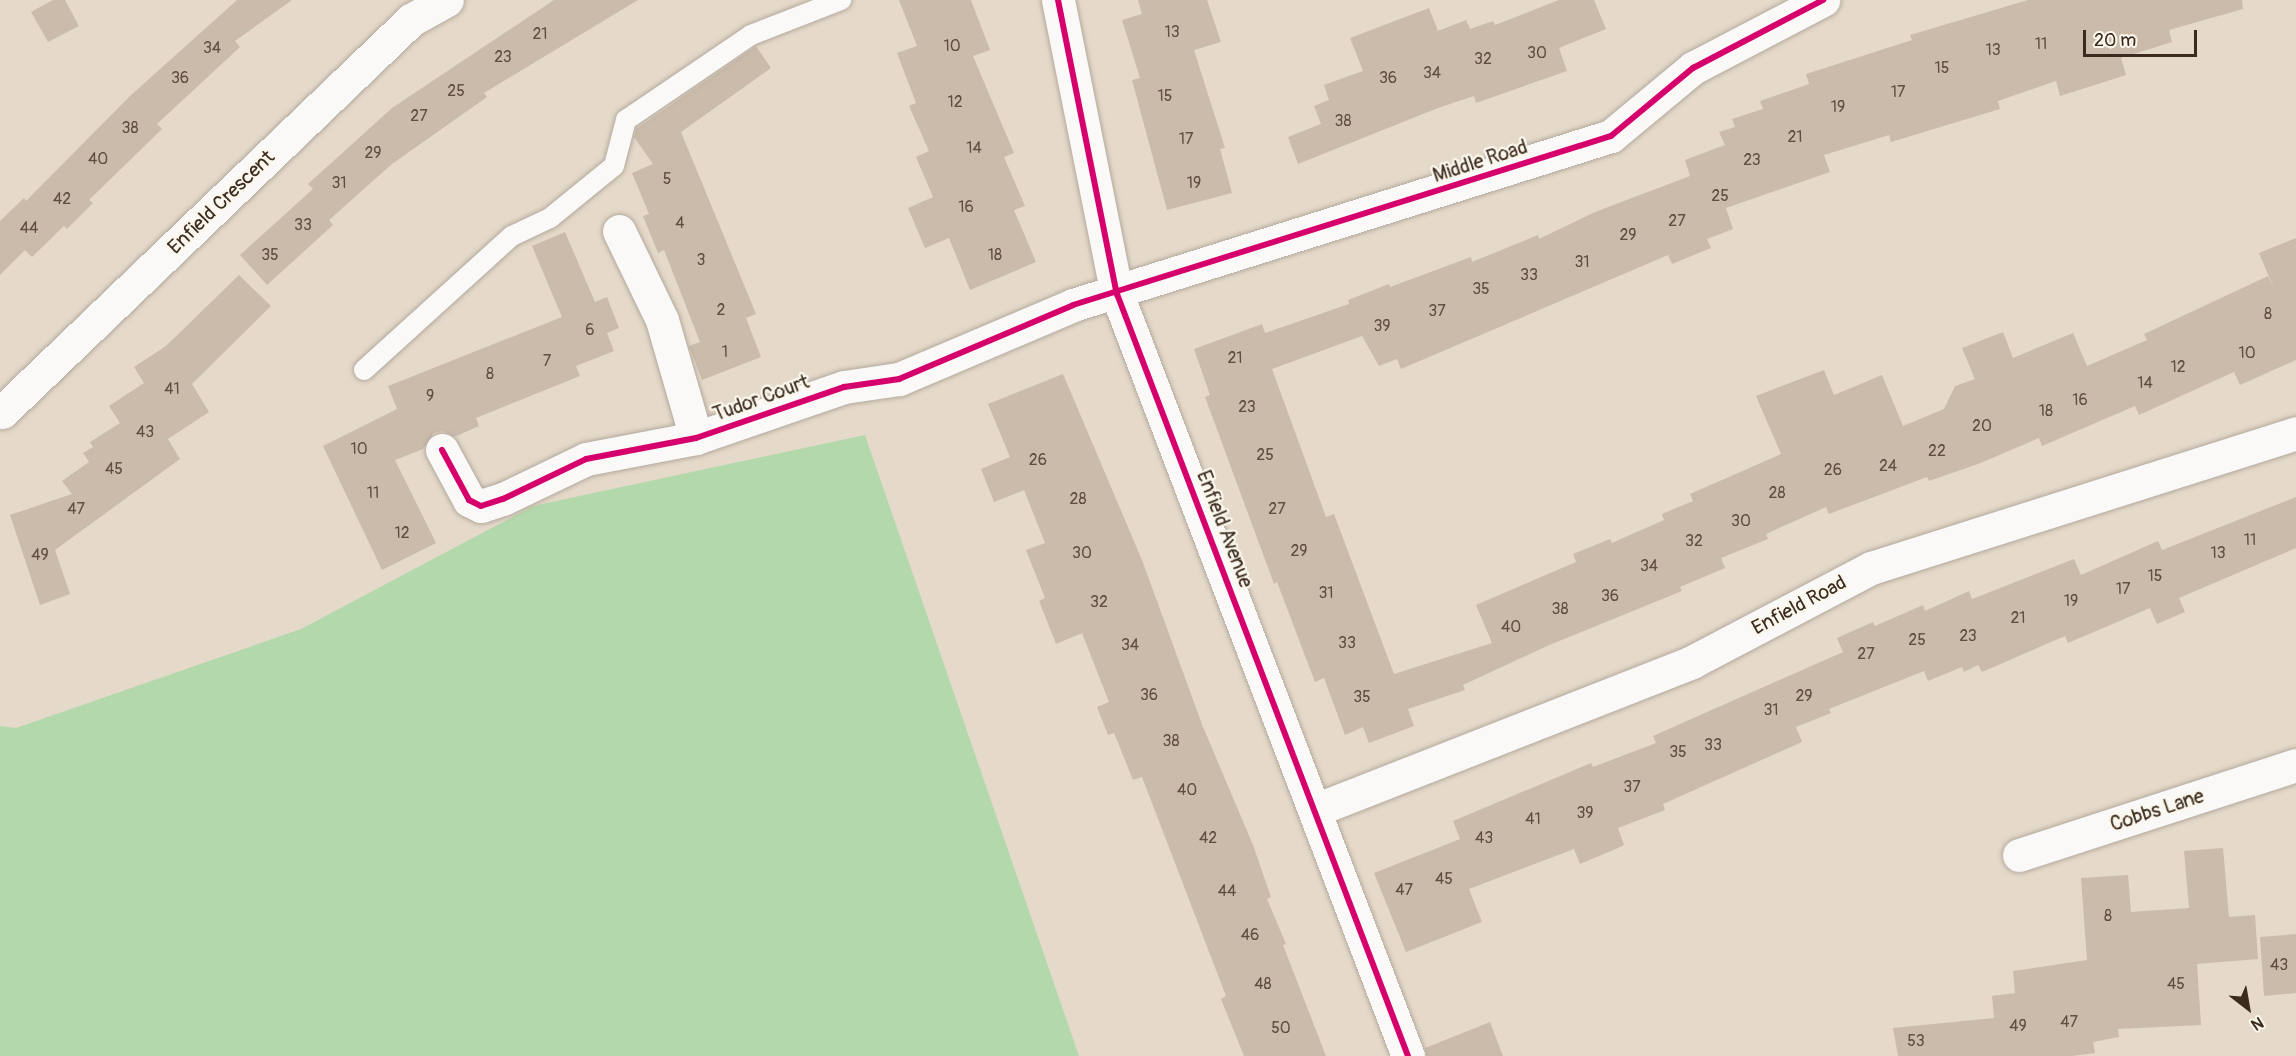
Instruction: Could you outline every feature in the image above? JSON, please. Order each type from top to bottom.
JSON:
[{"type":"street","name":"Enfield Crescent","points":[[2,412],[411,20],[447,0]]},
{"type":"street","name":"Enfield Avenue","points":[[1058,0],[1117,294],[1408,1056]]},
{"type":"street","name":"Middle Road","points":[[1117,294],[1611,136],[1693,68],[1823,0]]},
{"type":"street","name":"Tudor Court","points":[[619,231],[662,320],[696,438]]},
{"type":"street","name":"Tudor Court","points":[[442,450],[469,500],[481,506],[586,459],[696,438],[732,428],[805,399],[926,370],[1073,305],[1117,294]]},
{"type":"street","name":"Enfield Road","points":[[1315,810],[1692,662],[1871,568],[2296,433]]},
{"type":"street","name":"Cobbs Lane","points":[[2019,855],[2296,765]]},
{"type":"lane","points":[[364,370],[512,236],[550,218],[614,166],[626,120],[751,35],[841,0]]},
{"type":"green space","points":[[865,435],[1079,1056],[0,1056],[0,726],[16,728],[301,629],[533,506]]},
{"type":"building","points":[[53,0],[65,0],[79,26],[48,42],[31,12]]},
{"type":"building","points":[[237,0],[292,0],[235,41],[240,47],[157,124],[162,129],[89,200],[93,203],[67,229],[64,226],[32,257],[25,250],[0,275],[0,221],[24,198],[26,201],[130,96]]},
{"type":"building","points":[[554,0],[638,0],[484,93],[487,97],[392,164],[329,220],[333,225],[267,285],[240,255],[313,189],[308,184],[392,108]]},
{"type":"building","points":[[899,0],[971,0],[990,50],[973,56],[1014,153],[1004,157],[1025,206],[1014,210],[1036,262],[970,290],[949,238],[925,248],[908,208],[933,197],[916,157],[929,151],[909,106],[916,103],[897,53],[917,46]]},
{"type":"building","points":[[1138,0],[1207,0],[1221,42],[1194,50],[1225,148],[1220,149],[1232,193],[1167,210],[1132,80],[1140,78],[1122,20],[1142,14]]},
{"type":"building","points":[[1559,0],[1594,0],[1606,29],[1559,48],[1567,71],[1476,103],[1474,96],[1438,108],[1298,164],[1288,137],[1321,124],[1314,106],[1329,100],[1324,85],[1363,71],[1350,38],[1429,8],[1438,31],[1466,20],[1470,29],[1493,21],[1495,25]]},
{"type":"building","points":[[2028,0],[2242,0],[2243,9],[2169,30],[2172,42],[2121,58],[2126,75],[2060,96],[2056,81],[1998,101],[2000,109],[1891,142],[1889,135],[1824,155],[1830,172],[1726,208],[1733,229],[1707,239],[1711,248],[1672,264],[1668,255],[1401,369],[1397,359],[1379,366],[1362,336],[1272,369],[1326,517],[1334,514],[1394,674],[1492,643],[1476,605],[1576,562],[1573,554],[1610,539],[1612,543],[1664,520],[1662,514],[1693,501],[1690,494],[1781,454],[1756,396],[1824,370],[1834,395],[1882,375],[1903,426],[1944,409],[1955,386],[1975,379],[1962,348],[2003,332],[2013,358],[2073,333],[2087,366],[2147,340],[2144,334],[2268,276],[2275,291],[2259,253],[2296,238],[2296,360],[2240,385],[2234,372],[2139,415],[2135,406],[2042,446],[2039,438],[1978,464],[1929,481],[1927,477],[1829,514],[1826,507],[1766,534],[1768,539],[1721,558],[1725,568],[1680,587],[1682,591],[1547,646],[1463,685],[1465,690],[1408,709],[1414,726],[1369,743],[1363,727],[1345,735],[1324,678],[1315,682],[1277,582],[1274,584],[1205,397],[1210,395],[1194,349],[1262,324],[1265,333],[1349,304],[1348,300],[1389,284],[1390,287],[1471,257],[1472,262],[1538,235],[1539,239],[1595,212],[1690,176],[1685,160],[1725,145],[1719,132],[1735,127],[1732,119],[1763,109],[1760,101],[1809,84],[1806,74],[1912,40],[1910,35]]},
{"type":"building","points":[[756,46],[771,68],[681,132],[756,314],[746,318],[761,357],[702,380],[689,346],[700,342],[664,250],[658,253],[643,216],[649,214],[632,173],[653,164],[634,137],[636,129]]},
{"type":"building","points":[[565,232],[595,302],[607,297],[619,328],[607,333],[614,351],[576,366],[580,376],[476,418],[479,426],[454,437],[443,431],[434,433],[423,449],[395,460],[436,543],[382,570],[323,446],[397,409],[388,386],[562,317],[532,246]]},
{"type":"building","points":[[239,275],[271,306],[192,384],[209,412],[168,439],[180,459],[55,550],[70,594],[40,605],[10,515],[72,494],[62,481],[89,462],[83,453],[93,447],[90,442],[120,423],[109,406],[144,383],[134,367],[166,346]]},
{"type":"building","points":[[1063,374],[1142,560],[1203,727],[1253,845],[1271,897],[1267,899],[1286,944],[1283,945],[1326,1056],[1244,1056],[1221,999],[1226,996],[1142,777],[1133,780],[1114,733],[1108,735],[1097,707],[1109,702],[1082,633],[1056,644],[1039,601],[1045,598],[1026,550],[1045,543],[1024,490],[994,502],[981,469],[1010,457],[988,404]]},
{"type":"building","points":[[2296,497],[2296,548],[2179,598],[2185,612],[2157,624],[2150,608],[2068,643],[2065,636],[1982,672],[1978,665],[1964,672],[1962,667],[1928,681],[1924,671],[1829,709],[1831,713],[1796,727],[1802,742],[1663,804],[1665,810],[1618,828],[1624,845],[1580,864],[1574,849],[1469,889],[1482,922],[1406,952],[1374,873],[1460,839],[1453,821],[1591,763],[1593,767],[1656,743],[1653,736],[1843,652],[1837,638],[1873,622],[1875,626],[1923,605],[1925,611],[1969,591],[1972,599],[2074,559],[2081,575],[2158,541],[2162,550]]},
{"type":"building","points":[[2223,848],[2229,917],[2255,915],[2258,959],[2197,964],[2201,1025],[2118,1029],[2119,1037],[2093,1042],[2095,1053],[2072,1056],[1898,1056],[1893,1028],[1994,1018],[1992,996],[2015,993],[2013,971],[2087,960],[2081,878],[2128,875],[2131,912],[2189,908],[2184,851]]},
{"type":"building","points":[[2296,934],[2296,993],[2264,996],[2260,937]]},
{"type":"building","points":[[1490,1022],[1503,1056],[1426,1056],[1425,1048]]},
{"type":"cycle path","points":[[1058,0],[1117,294],[1408,1056]]},
{"type":"cycle path","points":[[442,450],[469,500],[481,506],[503,499],[586,459],[696,438],[844,387],[899,379],[1073,305],[1611,136],[1693,68],[1823,0]]}]
